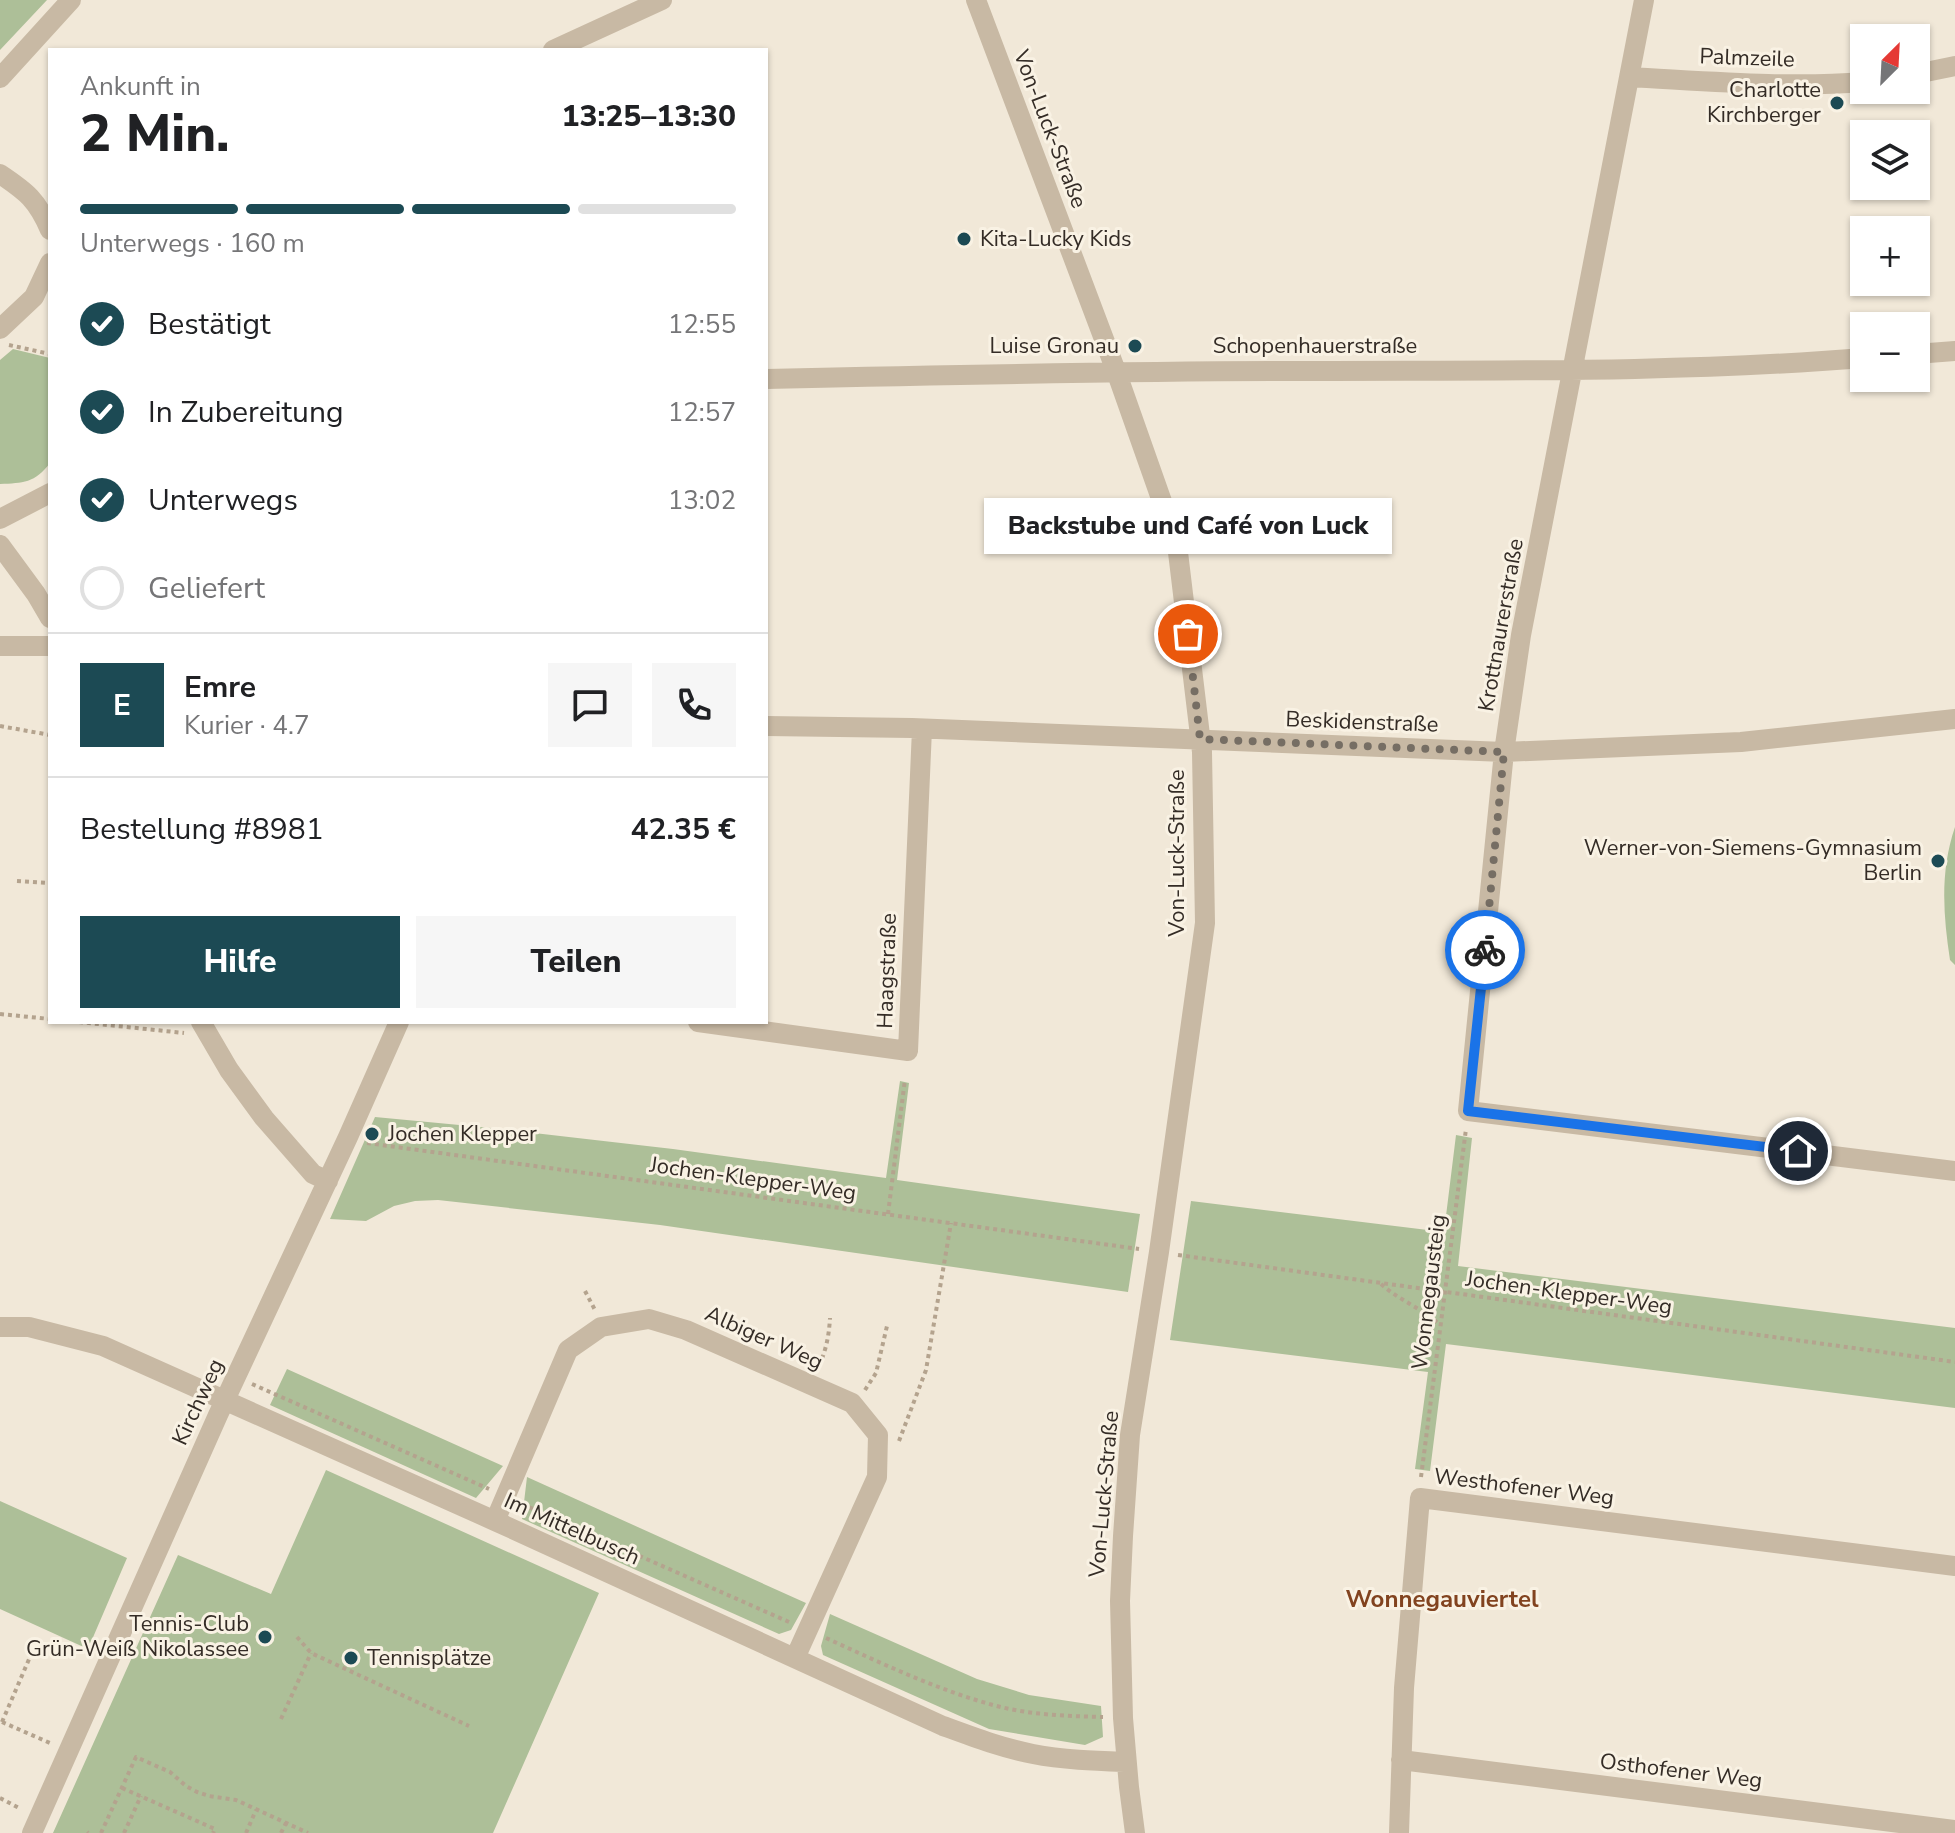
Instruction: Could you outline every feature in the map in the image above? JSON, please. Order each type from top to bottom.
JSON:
[{"type":"street","points":[[0,78],[71,0]]},
{"type":"street","points":[[557,48],[662,0]]},
{"type":"street","name":"Von-Luck-Straße","points":[[976,0],[1116,371],[1177,544],[1200,739],[1205,923],[1161,1241],[1130,1435],[1124,1522],[1120,1601],[1123,1718],[1135,1833]]},
{"type":"street","name":"Krottnaurerstraße","points":[[1468,1111],[1504,752],[1521,635],[1644,0]]},
{"type":"street","points":[[1930,71],[1955,66]]},
{"type":"street","name":"Palmzeile","points":[[1629,77],[1850,83]]},
{"type":"street","points":[[0,174],[24,190],[40,207],[48,225]]},
{"type":"street","points":[[0,329],[34,297],[48,267]]},
{"type":"street","points":[[1930,353],[1955,351]]},
{"type":"street","name":"Schopenhauerstraße","points":[[768,379],[1116,371],[1572,370],[1770,366],[1850,359]]},
{"type":"street","points":[[0,519],[48,494]]},
{"type":"street","points":[[0,545],[48,615]]},
{"type":"street","points":[[0,646],[48,646]]},
{"type":"street","name":"Beskidenstraße","points":[[768,726],[922,729],[1504,752],[1741,742],[1955,719]]},
{"type":"street","name":"Haagstraße","points":[[712,1024],[908,1051],[922,729]]},
{"type":"street","points":[[194,1028],[264,1118],[313,1174],[328,1181],[398,1024]]},
{"type":"street","points":[[1468,1111],[1955,1171]]},
{"type":"street","name":"Kirchweg","points":[[32,1833],[225,1402],[328,1181]]},
{"type":"street","name":"Albiger Weg","points":[[495,1521],[568,1350],[601,1327],[649,1319],[686,1330],[852,1403],[878,1435],[877,1477],[795,1658]]},
{"type":"street","name":"Im Mittelbusch","points":[[0,1327],[29,1327],[103,1346],[943,1726],[1035,1755],[1126,1762]]},
{"type":"street","name":"Westhofener Weg","points":[[1399,1833],[1404,1688],[1420,1498],[1955,1566]]},
{"type":"street","name":"Osthofener Weg","points":[[1401,1760],[1955,1830]]},
{"type":"path","points":[[14,346],[48,354]]},
{"type":"path","points":[[0,726],[48,735]]},
{"type":"path","points":[[17,881],[48,883]]},
{"type":"path","points":[[0,1014],[48,1019]]},
{"type":"path","points":[[117,1024],[194,1028]]},
{"type":"path","points":[[888,1214],[905,1079]]},
{"type":"path","name":"Wonnegausteig","points":[[1421,1477],[1468,1111]]},
{"type":"path","name":"Jochen-Klepper-Weg","points":[[360,1142],[1141,1250]]},
{"type":"path","points":[[877,1477],[902,1437],[926,1370],[951,1223]]},
{"type":"path","name":"Jochen-Klepper-Weg","points":[[1178,1255],[1955,1362]]},
{"type":"path","points":[[1379,1282],[1393,1295],[1422,1310],[1440,1327]]},
{"type":"path","points":[[810,1385],[826,1351],[830,1318]]},
{"type":"path","points":[[852,1403],[865,1392],[876,1373],[887,1326]]},
{"type":"path","points":[[250,1383],[919,1680],[994,1706],[1054,1716],[1105,1717]]},
{"type":"path","points":[[297,1637],[311,1653],[469,1726]]},
{"type":"path","points":[[33,1650],[1,1722],[50,1743]]},
{"type":"path","points":[[281,1719],[311,1653]]},
{"type":"path","points":[[101,1833],[136,1757],[170,1772],[197,1792],[236,1800],[308,1833]]},
{"type":"path","points":[[122,1788],[215,1829],[213,1833]]},
{"type":"path","points":[[124,1833],[141,1796]]},
{"type":"path","points":[[0,1798],[21,1809]]},
{"type":"path","points":[[246,1833],[256,1809]]},
{"type":"path","points":[[281,1833],[286,1823]]},
{"type":"green space","points":[[0,0],[47,0],[0,50]]},
{"type":"green space","points":[[13,349],[48,358],[48,465],[28,481],[0,484],[0,360]]},
{"type":"green space","points":[[1955,827],[1955,965],[1950,960],[1944,893],[1947,860]]},
{"type":"green space","points":[[900,1081],[909,1083],[897,1180],[1140,1214],[1128,1292],[660,1225],[438,1200],[394,1206],[366,1221],[330,1219],[375,1117],[673,1149],[886,1178]]},
{"type":"green space","points":[[1456,1135],[1472,1138],[1458,1266],[1955,1328],[1955,1408],[1446,1344],[1430,1471],[1415,1469],[1428,1372],[1170,1340],[1191,1201],[1444,1232]]},
{"type":"green space","points":[[287,1369],[503,1466],[476,1498],[270,1405]]},
{"type":"green space","name":"Tennisplätze","points":[[326,1470],[599,1593],[493,1833],[53,1833],[178,1555],[271,1594]]},
{"type":"green space","points":[[527,1477],[806,1603],[791,1630],[779,1634],[522,1519]]},
{"type":"green space","points":[[0,1501],[127,1558],[88,1649],[0,1609]]},
{"type":"green space","points":[[830,1614],[977,1679],[1029,1695],[1101,1706],[1103,1737],[1085,1745],[989,1729],[823,1655],[821,1646]]},
{"type":"way so far","points":[[1188,634],[1200,739],[1504,752],[1485,950]]},
{"type":"place","name":"Charlotte Kirchberger","points":[[1837,103]]},
{"type":"place","name":"Kita-Lucky Kids","points":[[964,239]]},
{"type":"place","name":"Luise Gronau","points":[[1135,346]]},
{"type":"place","name":"Backstube und Café von Luck","points":[[1188,634]]},
{"type":"place","name":"Werner-von-Siemens-Gymnasium Berlin","points":[[1938,861]]},
{"type":"place","name":"Jochen Klepper","points":[[372,1134]]},
{"type":"place","name":"Tennis-Club Grün-Weiß Nikolassee","points":[[265,1637]]},
{"type":"place","name":"Tennisplätze","points":[[351,1658]]},
{"type":"district","name":"Wonnegauviertel","points":[[1442,1599]]},
{"type":"route","points":[[1485,950],[1468,1111],[1798,1151]]}]
